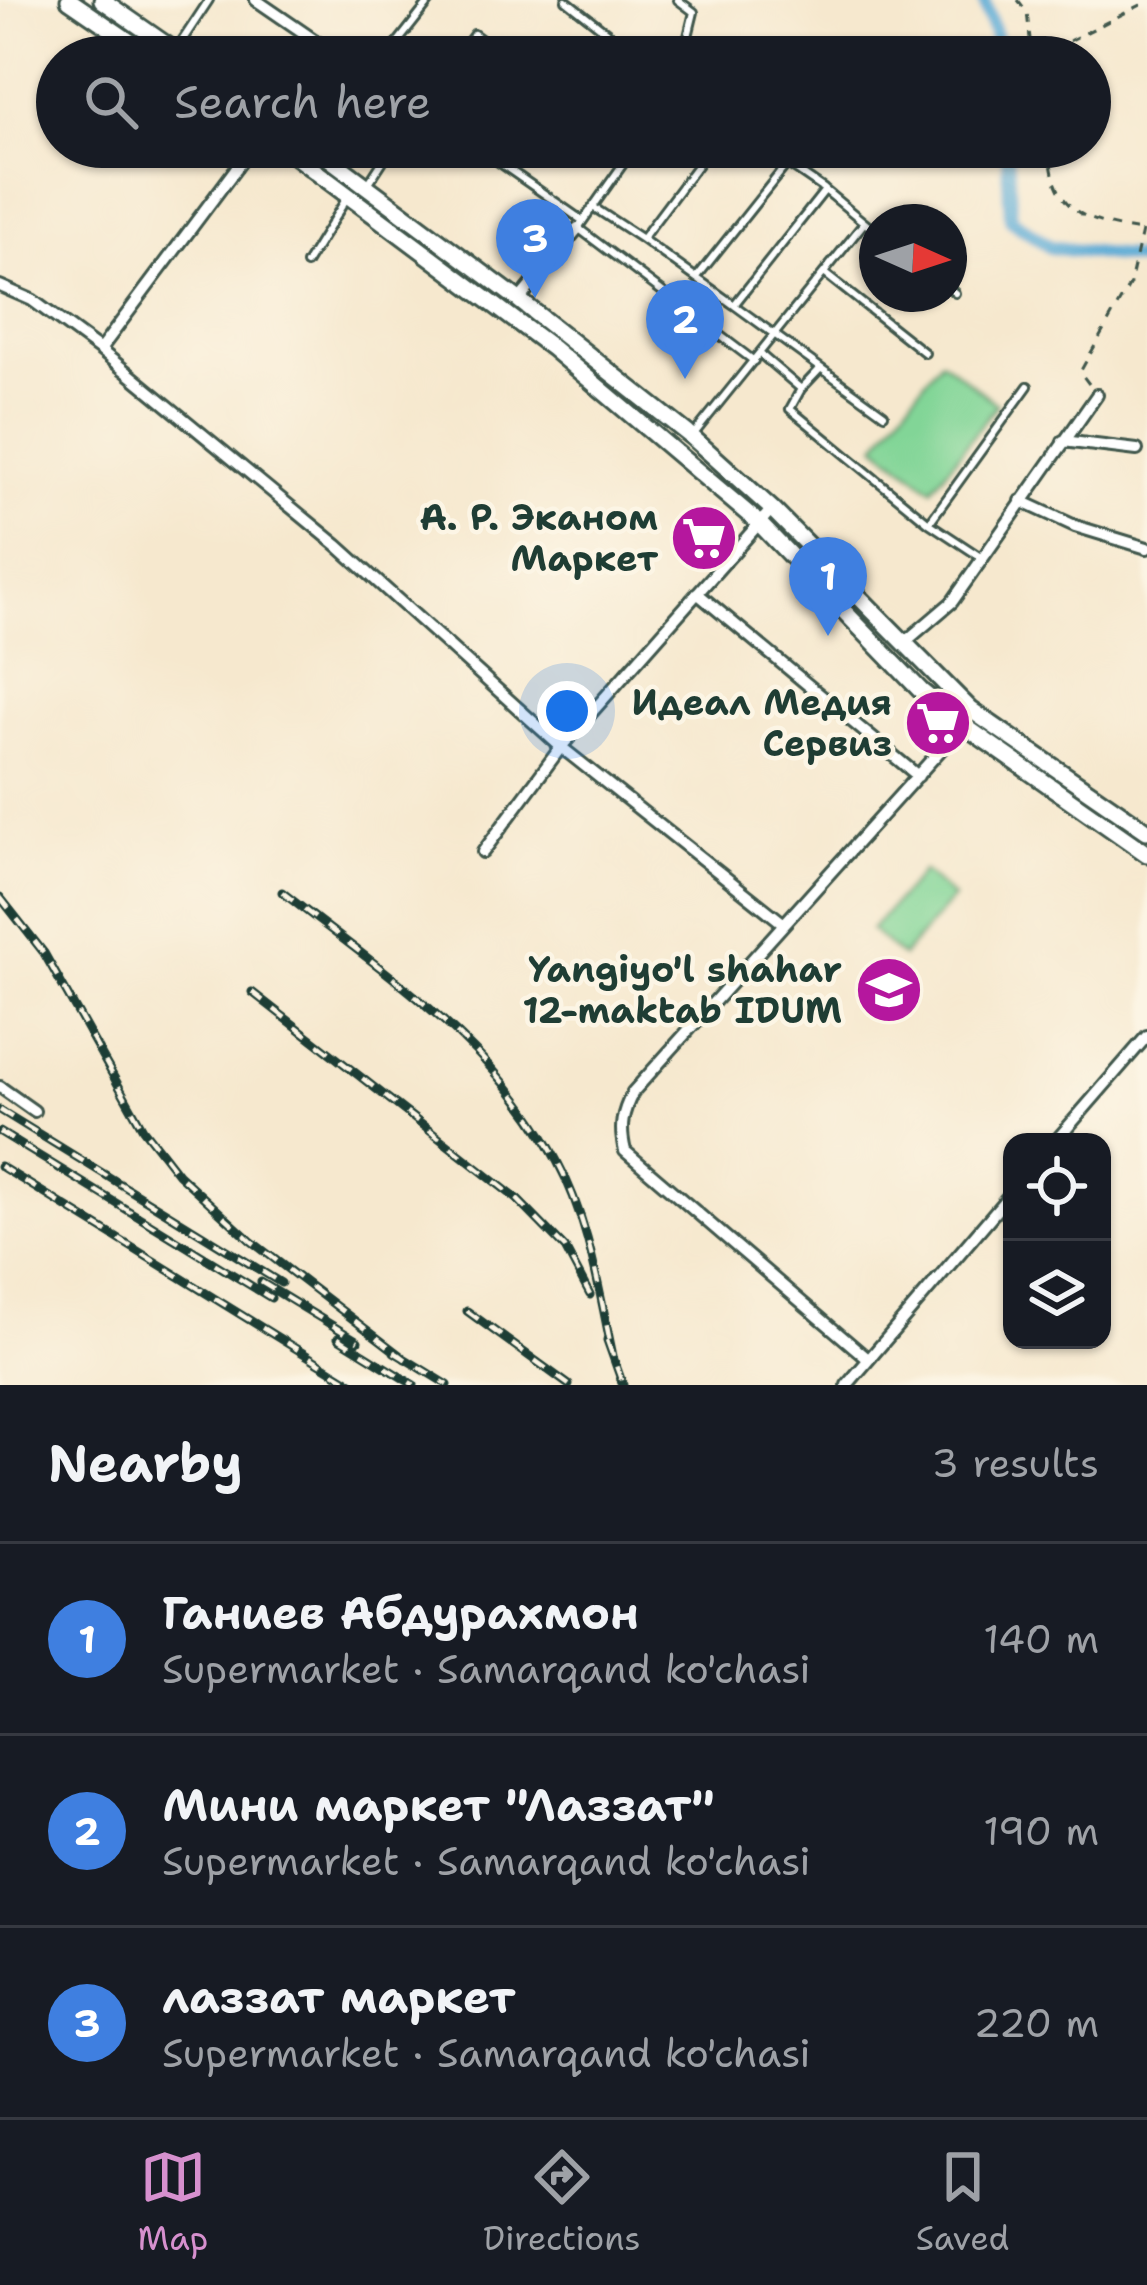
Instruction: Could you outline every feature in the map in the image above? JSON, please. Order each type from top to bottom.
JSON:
[{"type":"main road","points":[[69,0],[121,36]]},
{"type":"main road","points":[[102,0],[154,36]]},
{"type":"main road","points":[[312,168],[537,336],[759,523],[921,691],[1147,854]]},
{"type":"main road","points":[[344,168],[692,437],[772,508],[971,710],[1147,831]]},
{"type":"street","points":[[256,0],[308,36]]},
{"type":"street","points":[[100,350],[236,168]]},
{"type":"street","points":[[519,300],[581,224]]},
{"type":"street","points":[[0,286],[32,300],[100,350],[337,544],[561,747],[784,924]]},
{"type":"street","points":[[904,642],[952,602],[1097,395]]},
{"type":"street","points":[[1063,441],[1137,450]]},
{"type":"street","points":[[1022,500],[1075,526],[1147,548]]},
{"type":"street","points":[[483,853],[561,747],[772,508]]},
{"type":"street","points":[[697,593],[918,776]]},
{"type":"street","points":[[868,1359],[625,1150],[622,1113],[633,1092],[963,725]]},
{"type":"street","points":[[1063,1133],[1147,1036]]},
{"type":"street","points":[[0,1087],[34,1111]]},
{"type":"street","points":[[847,1385],[1003,1202]]},
{"type":"lane","points":[[190,36],[209,0]]},
{"type":"lane","points":[[403,36],[431,0]]},
{"type":"lane","points":[[566,0],[611,36]]},
{"type":"lane","points":[[678,0],[694,12],[688,36]]},
{"type":"lane","points":[[367,185],[378,168]]},
{"type":"lane","points":[[505,168],[801,389]]},
{"type":"lane","points":[[581,224],[618,168]]},
{"type":"lane","points":[[642,238],[695,168]]},
{"type":"lane","points":[[697,277],[784,168]]},
{"type":"lane","points":[[793,168],[859,219]]},
{"type":"lane","points":[[734,305],[825,190]]},
{"type":"lane","points":[[306,264],[349,195]]},
{"type":"lane","points":[[592,207],[642,238],[884,414]]},
{"type":"lane","points":[[692,437],[859,229]]},
{"type":"lane","points":[[824,273],[925,352]]},
{"type":"lane","points":[[819,369],[790,409],[929,523],[985,559]]},
{"type":"lane","points":[[929,523],[1028,386]]},
{"type":"path","points":[[1018,0],[1027,12],[1031,36]]},
{"type":"path","points":[[1086,36],[1147,2]]},
{"type":"path","points":[[1052,168],[1065,200],[1086,220],[1144,231],[1130,284],[1080,372],[1097,395]]},
{"type":"green space","points":[[941,360],[997,404],[932,489],[876,445]]},
{"type":"green space","points":[[923,871],[953,898],[902,957],[871,930]]},
{"type":"waterway","points":[[984,0],[995,36]]},
{"type":"waterway","points":[[1008,168],[1011,219],[1050,247],[1147,260]]},
{"type":"railway","points":[[282,892],[434,1013],[470,1046],[532,1119],[577,1207],[613,1356]]},
{"type":"railway","points":[[0,897],[44,953],[143,1129],[178,1174],[251,1241],[405,1359]]},
{"type":"railway","points":[[252,992],[517,1199],[565,1248],[590,1295]]},
{"type":"railway","points":[[0,1110],[281,1283]]},
{"type":"railway","points":[[0,1132],[271,1298]]},
{"type":"railway","points":[[0,1166],[355,1385]]},
{"type":"railway","points":[[261,1282],[358,1341]]},
{"type":"railway","points":[[467,1311],[569,1385]]},
{"type":"railway","points":[[338,1338],[414,1385]]},
{"type":"railway","points":[[607,1340],[623,1385]]},
{"type":"railway","points":[[394,1352],[448,1385]]},
{"type":"place","name":"лаззат маркет","points":[[535,298]]},
{"type":"place","name":"Мини маркет \"Лаззат\"","points":[[685,379]]},
{"type":"place","name":"А. Р. Эканом Маркет","points":[[704,538]]},
{"type":"place","name":"Ганиев Абдурахмон","points":[[828,636]]},
{"type":"place","name":"Идеал Медия Сервиз","points":[[938,723]]},
{"type":"place","name":"Yangiyo'l shahar 12-maktab IDUM","points":[[889,990]]}]
